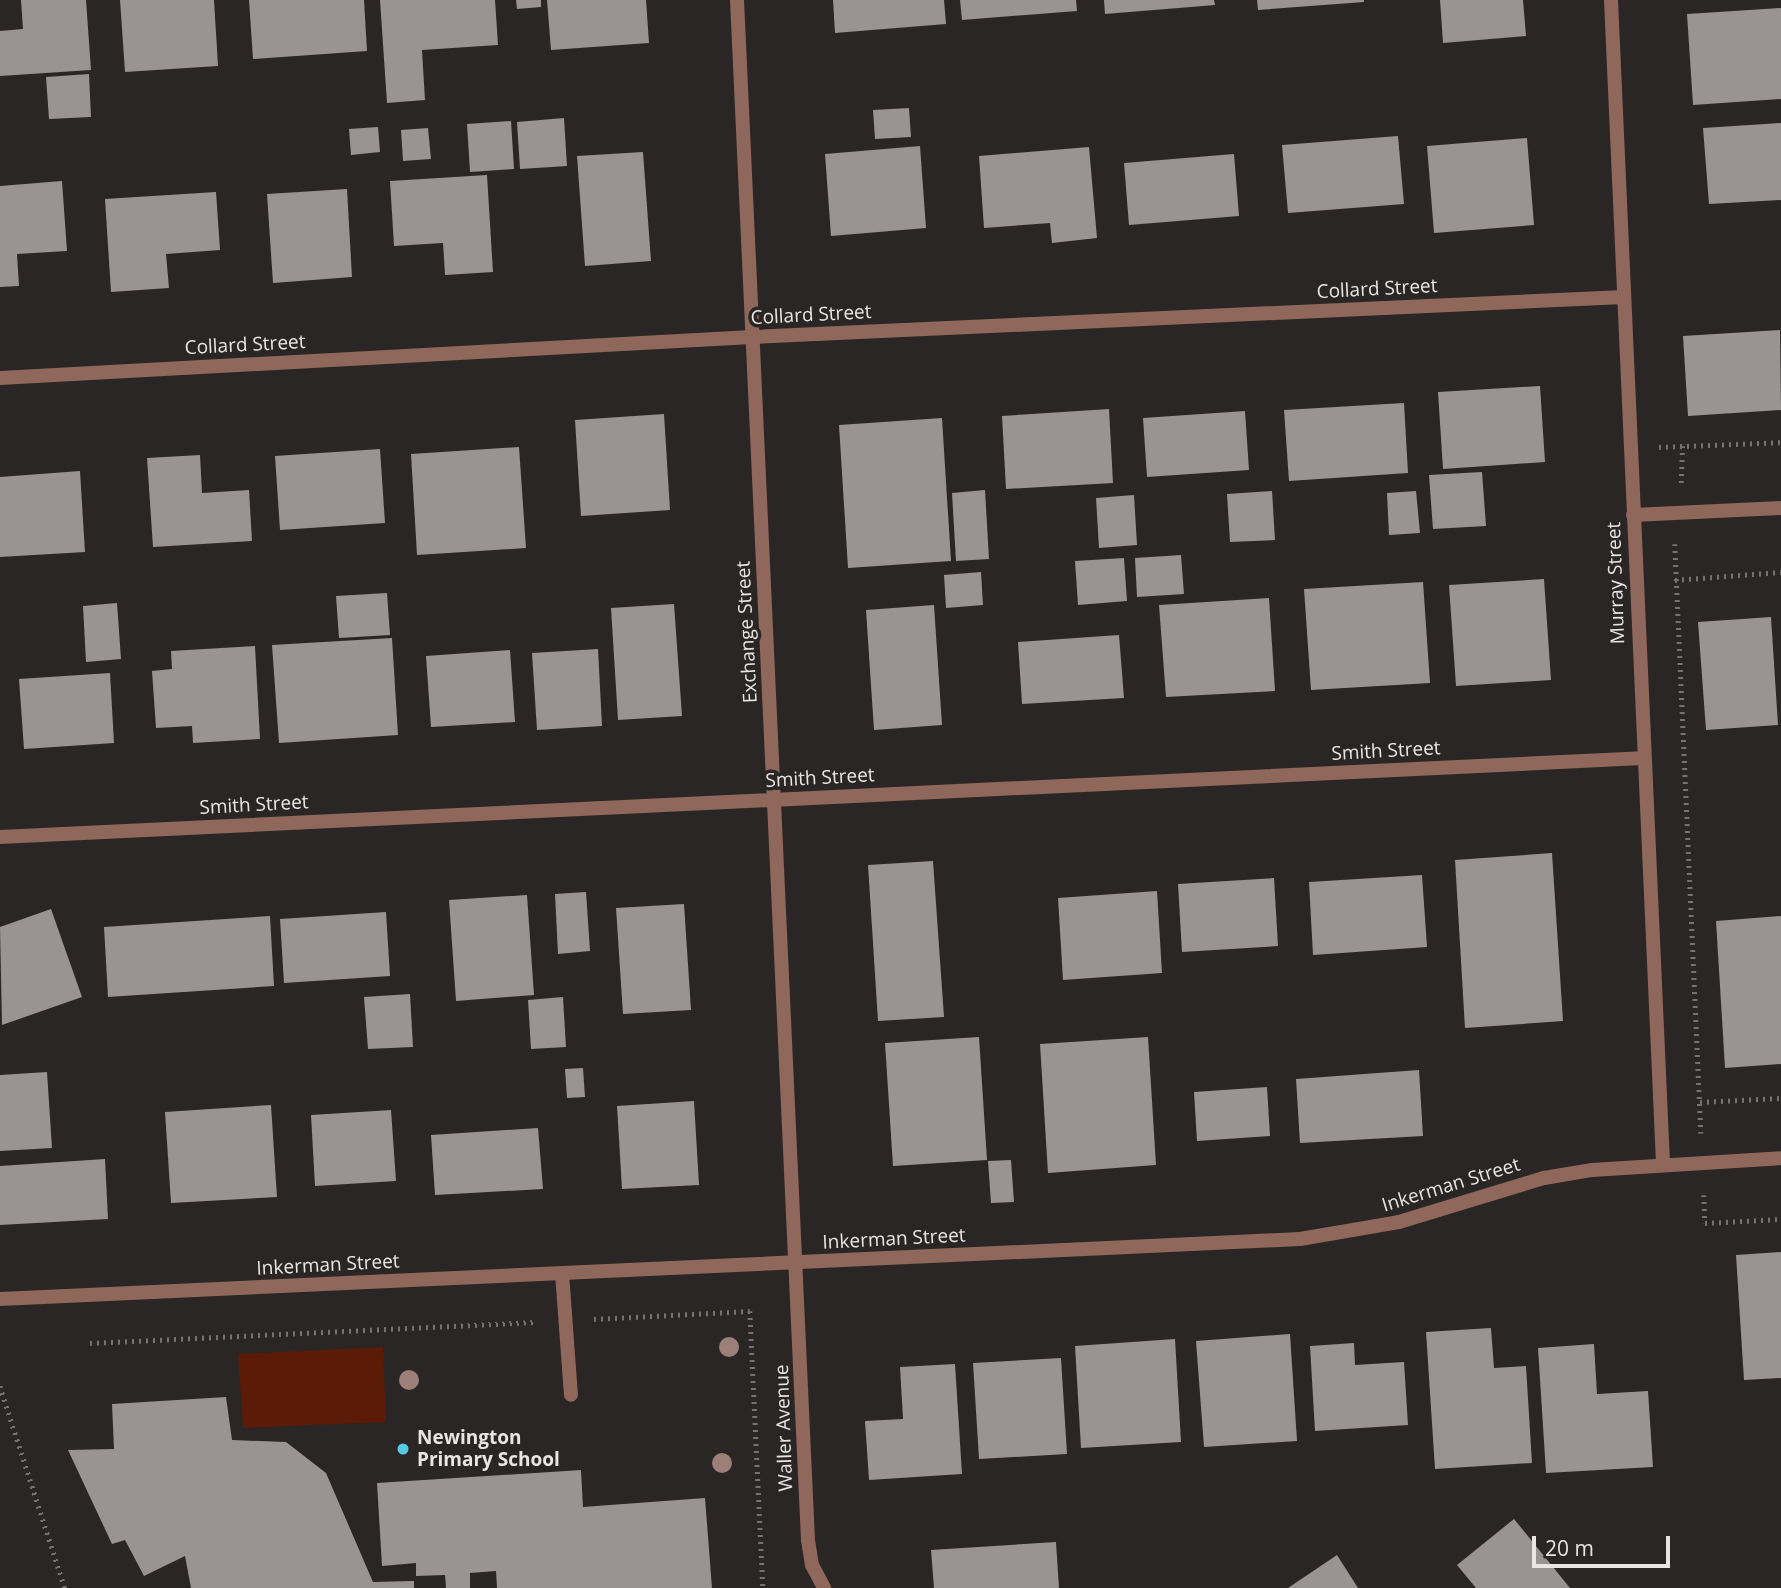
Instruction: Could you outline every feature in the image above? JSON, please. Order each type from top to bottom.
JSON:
[{"type":"street","name":"Exchange Street","points":[[737,0],[796,1263]]},
{"type":"street","name":"Murray Street","points":[[1611,0],[1642,758],[1662,1165]]},
{"type":"street","name":"Collard Street","points":[[0,378],[752,337],[1624,297]]},
{"type":"street","points":[[1633,515],[1781,508]]},
{"type":"street","name":"Smith Street","points":[[0,837],[1642,758]]},
{"type":"street","name":"Inkerman Street","points":[[0,1299],[1323,1237],[1399,1222],[1544,1178],[1662,1165],[1781,1158]]},
{"type":"street","name":"Waller Avenue","points":[[796,1263],[808,1540],[812,1565],[824,1588]]},
{"type":"street","points":[[562,1273],[571,1395]]},
{"type":"path","points":[[1630,448],[1781,442]]},
{"type":"path","points":[[1682,446],[1675,580],[1700,1102],[1781,1098]]},
{"type":"path","points":[[1675,580],[1781,572]]},
{"type":"path","points":[[1705,1223],[1781,1219]]},
{"type":"path","points":[[90,1343],[750,1311],[763,1588]]},
{"type":"path","points":[[0,1386],[65,1588]]},
{"type":"shaded area","points":[[383,1347],[386,1422],[243,1428],[238,1354]]},
{"type":"building","points":[[21,0],[86,0],[91,70],[0,76],[0,31],[23,29]]},
{"type":"building","points":[[120,0],[214,0],[218,66],[125,72]]},
{"type":"building","points":[[249,0],[364,0],[367,51],[253,59]]},
{"type":"building","points":[[380,0],[495,0],[498,45],[422,50],[425,100],[387,103]]},
{"type":"building","points":[[516,0],[541,0],[541,7],[517,9]]},
{"type":"building","points":[[547,0],[646,0],[649,43],[551,50]]},
{"type":"building","points":[[833,0],[944,0],[946,24],[835,33]]},
{"type":"building","points":[[960,0],[1076,0],[1077,11],[962,20]]},
{"type":"building","points":[[1104,0],[1214,0],[1215,5],[1105,14]]},
{"type":"building","points":[[1257,0],[1364,0],[1364,2],[1258,10]]},
{"type":"building","points":[[1440,0],[1523,0],[1526,36],[1443,43]]},
{"type":"building","points":[[1781,8],[1781,99],[1693,105],[1687,14]]},
{"type":"building","points":[[89,74],[91,117],[49,119],[46,77]]},
{"type":"building","points":[[909,108],[911,137],[875,139],[873,110]]},
{"type":"building","points":[[564,118],[567,166],[520,169],[517,122]]},
{"type":"building","points":[[511,121],[514,169],[470,172],[467,124]]},
{"type":"building","points":[[1781,123],[1781,200],[1709,204],[1703,128]]},
{"type":"building","points":[[378,127],[380,152],[351,155],[349,129]]},
{"type":"building","points":[[428,128],[431,159],[403,161],[401,130]]},
{"type":"building","points":[[1398,136],[1404,204],[1288,213],[1282,145]]},
{"type":"building","points":[[1527,138],[1534,225],[1434,233],[1427,146]]},
{"type":"building","points":[[920,146],[926,228],[831,236],[825,154]]},
{"type":"building","points":[[1089,147],[1097,238],[1052,243],[1050,223],[984,228],[979,156]]},
{"type":"building","points":[[643,152],[651,261],[585,266],[577,156]]},
{"type":"building","points":[[1234,154],[1239,216],[1129,225],[1124,163]]},
{"type":"building","points":[[487,175],[493,272],[445,275],[443,243],[394,246],[390,181]]},
{"type":"building","points":[[62,181],[67,251],[17,254],[19,286],[0,287],[0,186]]},
{"type":"building","points":[[347,189],[352,277],[273,283],[267,194]]},
{"type":"building","points":[[216,192],[220,250],[166,254],[169,288],[111,292],[105,199]]},
{"type":"building","points":[[1780,330],[1781,410],[1688,416],[1683,336]]},
{"type":"building","points":[[1540,386],[1545,462],[1443,469],[1438,392]]},
{"type":"building","points":[[1404,403],[1408,473],[1289,481],[1284,410]]},
{"type":"building","points":[[1109,409],[1113,483],[1006,489],[1002,416]]},
{"type":"building","points":[[1245,411],[1249,470],[1147,477],[1143,418]]},
{"type":"building","points":[[664,414],[670,510],[581,516],[575,420]]},
{"type":"building","points":[[942,418],[951,561],[848,568],[839,425]]},
{"type":"building","points":[[519,447],[526,548],[417,555],[411,454]]},
{"type":"building","points":[[380,449],[385,523],[280,530],[275,456]]},
{"type":"building","points":[[200,455],[202,493],[249,490],[252,541],[153,547],[147,458]]},
{"type":"building","points":[[80,471],[85,552],[0,557],[0,477]]},
{"type":"building","points":[[1482,472],[1486,526],[1433,529],[1429,475]]},
{"type":"building","points":[[985,490],[989,559],[956,561],[952,493]]},
{"type":"building","points":[[1272,491],[1275,540],[1230,542],[1227,494]]},
{"type":"building","points":[[1416,491],[1420,533],[1389,535],[1387,493]]},
{"type":"building","points":[[1134,495],[1137,545],[1099,548],[1096,498]]},
{"type":"building","points":[[1181,555],[1184,594],[1137,597],[1135,558]]},
{"type":"building","points":[[1124,558],[1127,601],[1078,605],[1075,561]]},
{"type":"building","points":[[981,572],[983,605],[946,608],[944,575]]},
{"type":"building","points":[[1544,579],[1551,680],[1456,686],[1449,585]]},
{"type":"building","points":[[1423,582],[1430,683],[1311,690],[1304,589]]},
{"type":"building","points":[[387,593],[390,635],[339,638],[336,596]]},
{"type":"building","points":[[1269,598],[1275,691],[1166,697],[1159,605]]},
{"type":"building","points":[[117,603],[121,659],[86,662],[83,606]]},
{"type":"building","points":[[674,604],[682,716],[618,720],[611,608]]},
{"type":"building","points":[[934,605],[942,725],[874,730],[866,610]]},
{"type":"building","points":[[1771,617],[1778,725],[1706,730],[1698,622]]},
{"type":"building","points":[[1119,635],[1124,698],[1022,704],[1018,642]]},
{"type":"building","points":[[392,638],[398,735],[279,743],[272,645]]},
{"type":"building","points":[[255,646],[260,739],[193,743],[192,726],[156,728],[152,671],[172,669],[171,651]]},
{"type":"building","points":[[598,649],[602,726],[537,730],[532,653]]},
{"type":"building","points":[[510,650],[515,722],[431,727],[426,656]]},
{"type":"building","points":[[110,673],[114,743],[24,749],[19,679]]},
{"type":"building","points":[[1552,853],[1563,1021],[1465,1028],[1455,860]]},
{"type":"building","points":[[933,861],[944,1017],[878,1021],[868,865]]},
{"type":"building","points":[[1422,875],[1427,947],[1313,955],[1309,882]]},
{"type":"building","points":[[1274,878],[1278,946],[1182,952],[1178,884]]},
{"type":"building","points":[[1157,891],[1162,973],[1063,980],[1058,898]]},
{"type":"building","points":[[586,892],[590,951],[558,954],[555,894]]},
{"type":"building","points":[[527,895],[534,995],[456,1001],[449,900]]},
{"type":"building","points":[[684,904],[691,1010],[623,1014],[616,908]]},
{"type":"building","points":[[51,909],[82,997],[2,1025],[0,927]]},
{"type":"building","points":[[386,912],[390,976],[284,983],[280,919]]},
{"type":"building","points":[[270,916],[274,986],[108,997],[104,927]]},
{"type":"building","points":[[1781,916],[1781,1064],[1725,1068],[1716,921]]},
{"type":"building","points":[[410,994],[413,1047],[368,1049],[364,997]]},
{"type":"building","points":[[563,997],[566,1047],[531,1049],[528,1000]]},
{"type":"building","points":[[979,1037],[987,1160],[893,1166],[885,1043]]},
{"type":"building","points":[[1148,1037],[1156,1165],[1048,1173],[1040,1044]]},
{"type":"building","points":[[583,1068],[585,1097],[567,1098],[565,1069]]},
{"type":"building","points":[[1419,1070],[1423,1136],[1300,1143],[1296,1079]]},
{"type":"building","points":[[47,1072],[52,1148],[0,1151],[0,1075]]},
{"type":"building","points":[[1267,1087],[1270,1136],[1197,1141],[1194,1092]]},
{"type":"building","points":[[694,1101],[699,1185],[622,1189],[617,1106]]},
{"type":"building","points":[[271,1105],[277,1197],[171,1203],[165,1112]]},
{"type":"building","points":[[391,1110],[396,1181],[315,1186],[311,1115]]},
{"type":"building","points":[[538,1128],[543,1189],[435,1195],[431,1135]]},
{"type":"building","points":[[105,1159],[108,1219],[0,1225],[0,1166]]},
{"type":"building","points":[[1011,1160],[1014,1202],[991,1203],[988,1161]]},
{"type":"building","points":[[1781,1252],[1781,1378],[1744,1380],[1736,1255]]},
{"type":"building","points":[[1491,1328],[1494,1368],[1526,1366],[1532,1463],[1435,1469],[1426,1332]]},
{"type":"building","points":[[1290,1334],[1297,1441],[1204,1447],[1196,1341]]},
{"type":"building","points":[[1175,1339],[1181,1442],[1081,1448],[1075,1346]]},
{"type":"building","points":[[1354,1343],[1355,1365],[1404,1362],[1408,1425],[1315,1431],[1310,1346]]},
{"type":"building","points":[[1594,1344],[1597,1394],[1648,1391],[1653,1467],[1546,1473],[1538,1348]]},
{"type":"building","points":[[1061,1358],[1067,1454],[979,1459],[973,1363]]},
{"type":"building","points":[[955,1364],[962,1474],[869,1480],[865,1421],[903,1419],[900,1367]]},
{"type":"building","points":[[226,1397],[232,1440],[286,1442],[326,1473],[373,1582],[414,1581],[414,1588],[191,1588],[185,1556],[144,1576],[125,1540],[112,1544],[68,1450],[114,1449],[112,1404]]},
{"type":"building","points":[[581,1470],[583,1507],[705,1498],[712,1588],[497,1588],[496,1571],[470,1573],[470,1588],[446,1588],[445,1575],[416,1576],[416,1563],[382,1566],[377,1483]]},
{"type":"building","points":[[1514,1519],[1570,1588],[1476,1588],[1457,1565]]},
{"type":"building","points":[[1056,1542],[1059,1588],[934,1588],[931,1550]]},
{"type":"building","points":[[1337,1555],[1358,1588],[1288,1588]]},
{"type":"place","name":"Newington Primary School","points":[[403,1449]]}]
